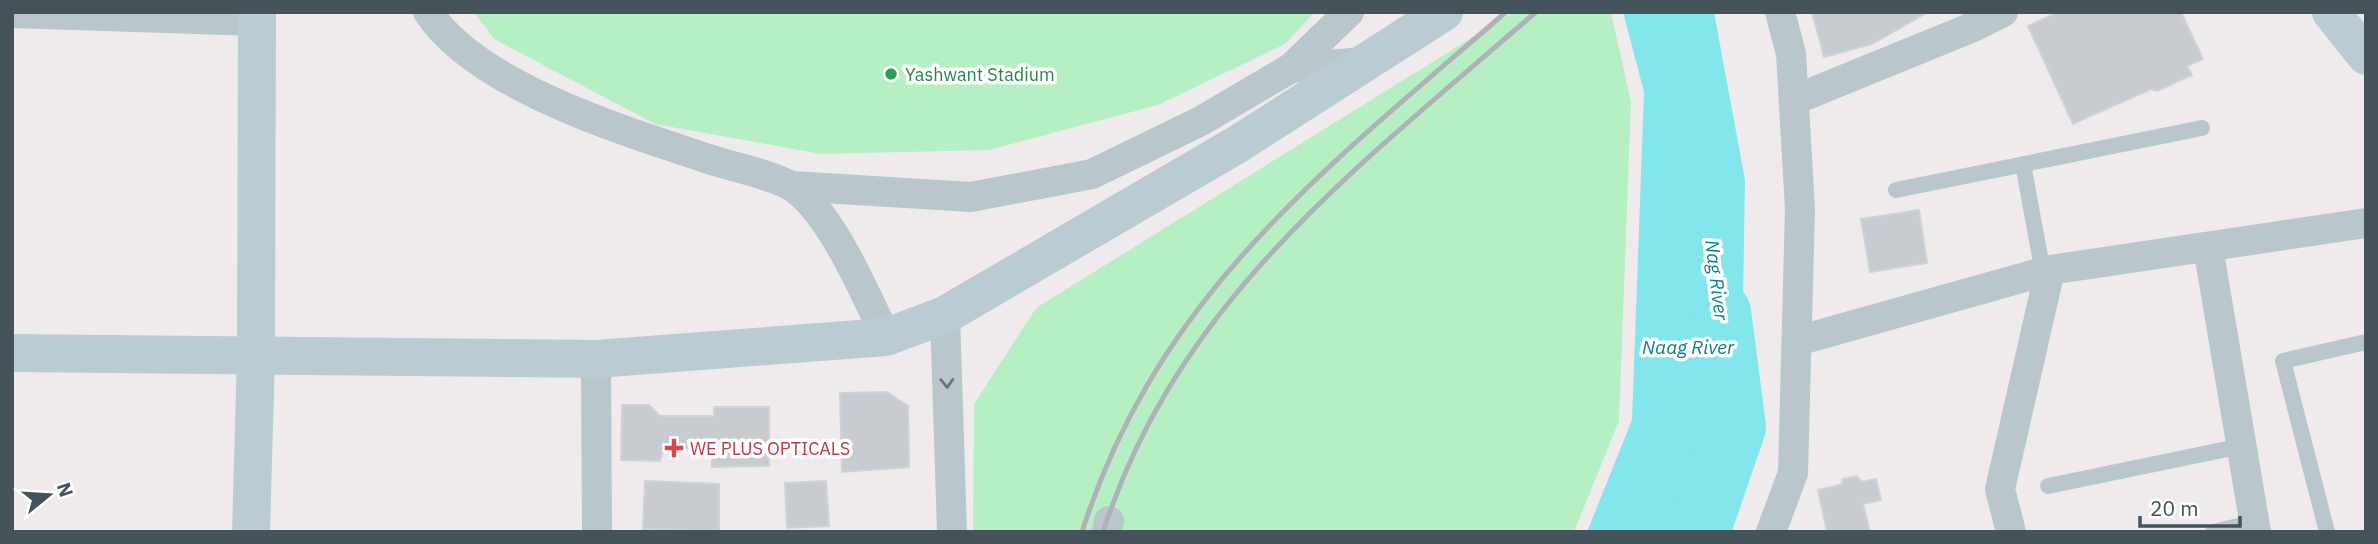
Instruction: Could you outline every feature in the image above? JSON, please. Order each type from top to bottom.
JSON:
[{"type":"street","points":[[428,12],[439,30],[499,75],[614,127],[791,186],[971,197],[1092,174],[1201,121],[1291,68],[1349,12]]},
{"type":"street","points":[[12,353],[596,359],[886,337],[945,315],[1238,144],[1444,12]]},
{"type":"street","points":[[1771,532],[1793,473],[1800,209],[1791,54],[1780,12]]},
{"type":"street","points":[[1794,100],[1973,27],[2003,12]]},
{"type":"street","points":[[2331,12],[2366,56]]},
{"type":"street","points":[[12,13],[257,17],[256,357],[251,532]]},
{"type":"street","points":[[1291,68],[1366,62]]},
{"type":"street","points":[[791,186],[831,228],[886,337]]},
{"type":"street","points":[[1797,341],[2046,272],[2366,223]]},
{"type":"street","points":[[2208,247],[2255,527]]},
{"type":"street","points":[[2011,532],[2000,489],[2046,272]]},
{"type":"street","points":[[945,315],[952,532]]},
{"type":"street","points":[[596,359],[597,532]]},
{"type":"lane","points":[[1896,190],[2202,128]]},
{"type":"lane","points":[[2023,164],[2046,272]]},
{"type":"lane","points":[[2327,532],[2283,361],[2366,342]]},
{"type":"lane","points":[[2048,486],[2242,446]]},
{"type":"lane","points":[[2213,532],[2255,527]]},
{"type":"green space","name":"Yashwant Stadium","points":[[474,12],[1315,12],[1285,44],[1158,105],[989,150],[821,154],[655,124],[494,39]]},
{"type":"green space","points":[[1513,12],[1611,12],[1631,102],[1619,421],[1574,532],[973,532],[974,404],[1036,308]]},
{"type":"water","name":"Naag River","points":[[1623,12],[1714,12],[1745,180],[1742,359],[1685,532],[1587,532],[1632,420],[1644,92]]},
{"type":"building","points":[[1812,12],[1928,12],[1872,44],[1824,57]]},
{"type":"building","points":[[2059,12],[2181,12],[2203,59],[2187,66],[2192,75],[2157,91],[2151,89],[2073,124],[2028,26]]},
{"type":"building","points":[[1919,210],[1927,263],[1870,272],[1861,219]]},
{"type":"building","points":[[887,392],[908,406],[909,467],[842,472],[840,393]]},
{"type":"building","points":[[622,405],[649,405],[660,416],[714,416],[714,407],[769,407],[769,466],[712,467],[712,449],[664,449],[660,461],[621,460]]},
{"type":"building","points":[[1857,476],[1862,482],[1876,479],[1881,500],[1863,504],[1870,532],[1827,532],[1818,490],[1843,484],[1842,479]]},
{"type":"building","points":[[645,481],[719,484],[719,531],[643,529]]},
{"type":"building","points":[[826,481],[829,526],[787,528],[785,483]]},
{"type":"waterway","name":"Nag River","points":[[1700,532],[1736,427],[1721,312]]},
{"type":"railway","points":[[1082,532],[1115,448],[1155,372],[1202,304],[1255,241],[1313,182],[1506,12]]},
{"type":"railway","points":[[1103,532],[1136,449],[1177,374],[1226,306],[1281,242],[1341,183],[1536,12]]},
{"type":"place","name":"Yashwant Stadium","points":[[891,74]]},
{"type":"place","name":"WE PLUS OPTICALS","points":[[674,448]]}]
